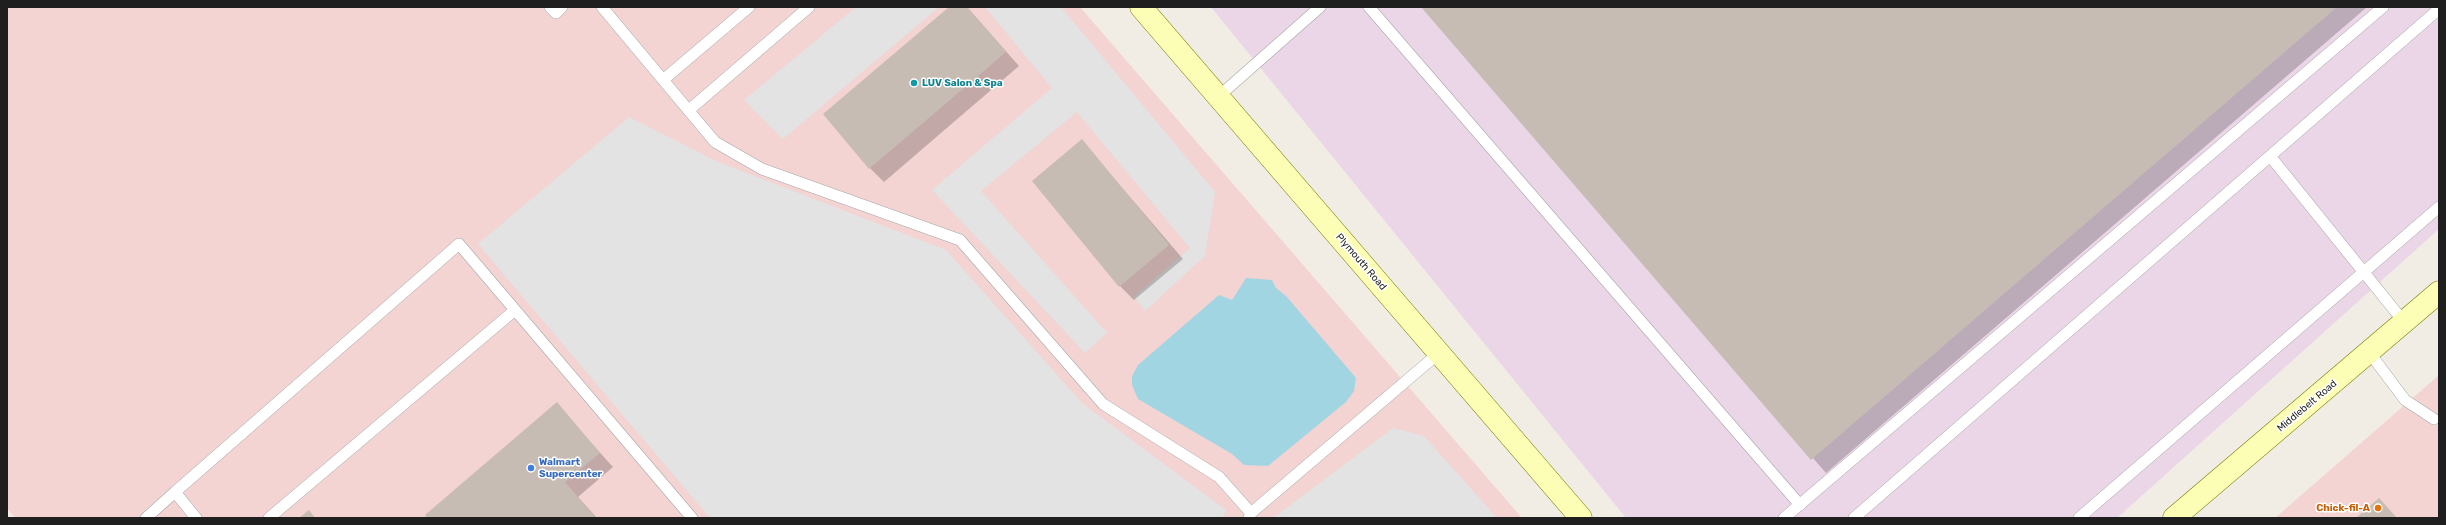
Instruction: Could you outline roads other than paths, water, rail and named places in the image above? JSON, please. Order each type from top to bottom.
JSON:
[{"type":"main road","name":"Plymouth Road","points":[[1141,7],[1581,518]]},
{"type":"main road","name":"Middlebelt Road","points":[[2185,514],[2439,292]]},
{"type":"lane","points":[[550,7],[556,13],[562,7]]},
{"type":"lane","points":[[602,7],[715,142],[762,169],[960,240],[1103,404],[1219,477],[1250,516],[1439,353]]},
{"type":"lane","points":[[663,80],[749,7]]},
{"type":"lane","points":[[689,110],[808,7]]},
{"type":"lane","points":[[1218,97],[1320,7]]},
{"type":"lane","points":[[1369,7],[1800,505]]},
{"type":"lane","points":[[1784,518],[2383,7]]},
{"type":"lane","points":[[1854,518],[2439,9]]},
{"type":"lane","points":[[2270,156],[2404,322]]},
{"type":"lane","points":[[2078,518],[2439,206]]},
{"type":"lane","points":[[146,518],[459,244],[692,518]]},
{"type":"lane","points":[[269,518],[515,310]]},
{"type":"lane","points":[[2369,352],[2405,400],[2434,419]]},
{"type":"lane","points":[[176,492],[196,518]]},
{"type":"water","points":[[1246,278],[1272,280],[1276,288],[1286,296],[1356,378],[1354,391],[1346,402],[1268,466],[1244,465],[1232,454],[1138,399],[1132,385],[1132,376],[1138,365],[1219,295],[1232,300]]},
{"type":"place","name":"LUV Salon & Spa","points":[[914,83]]},
{"type":"place","name":"Walmart Supercenter","points":[[531,468]]},
{"type":"place","name":"Chick-fil-A","points":[[2378,508]]}]
